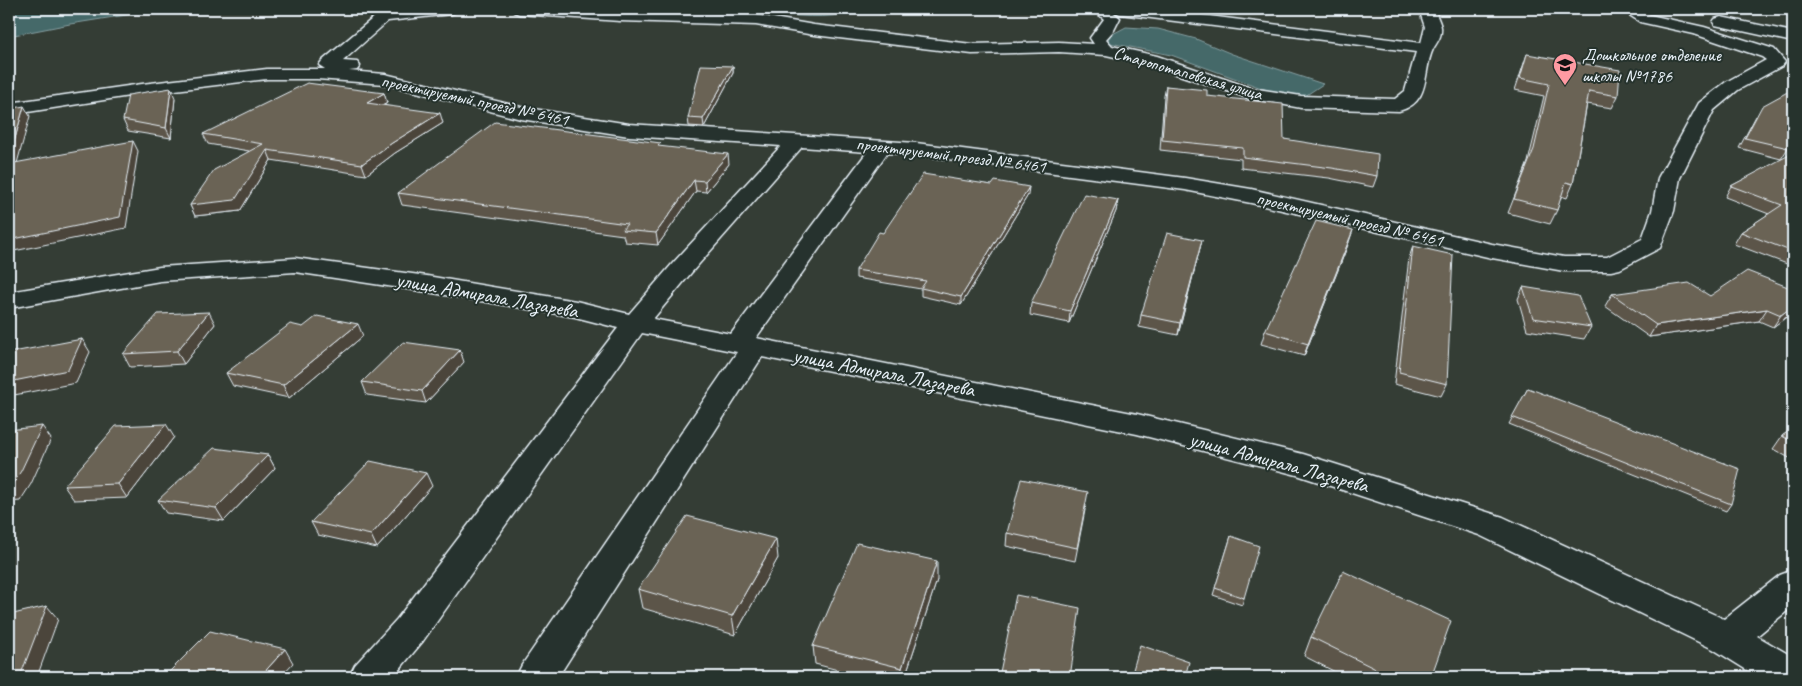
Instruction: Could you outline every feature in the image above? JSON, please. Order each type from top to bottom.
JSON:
[{"type":"street","points":[[381,68],[328,65],[383,17],[450,9]]},
{"type":"street","points":[[519,9],[620,16],[756,20],[814,30],[972,49],[1059,47],[1106,50]]},
{"type":"street","name":"Старопотаповская улица","points":[[1100,9],[1112,18],[1106,30],[1098,38],[1106,50],[1151,60],[1248,93],[1301,102],[1399,105],[1414,93],[1432,27],[1427,9]]},
{"type":"street","points":[[1120,9],[1428,45]]},
{"type":"street","name":"проектируемый проезд № 6461","points":[[9,109],[142,89],[267,74],[318,74],[385,79],[521,113],[629,130],[882,146],[1185,184],[1251,196],[1492,251],[1564,264],[1611,264],[1652,243],[1663,212],[1669,178],[1706,108],[1732,86],[1776,62],[1768,53],[1698,30],[1645,19],[1633,12],[1636,9]]},
{"type":"street","points":[[1656,9],[1793,38]]},
{"type":"street","points":[[1723,9],[1767,16]]},
{"type":"street","points":[[369,677],[410,630],[635,324],[682,268],[798,140]]},
{"type":"street","points":[[536,677],[747,345],[882,146]]},
{"type":"street","name":"улица Адмирала Лазарева","points":[[9,300],[160,274],[295,265],[427,284],[576,309],[635,324],[1137,424],[1303,465],[1491,526],[1727,638],[1792,677]]},
{"type":"street","points":[[1727,638],[1793,585]]},
{"type":"water","points":[[9,9],[164,9],[9,36]]},
{"type":"water","points":[[671,9],[842,9],[845,14],[799,16],[743,10]]},
{"type":"water","points":[[1126,27],[1158,29],[1196,39],[1232,54],[1323,84],[1305,96],[1267,90],[1171,55],[1110,43],[1107,37]]},
{"type":"building","points":[[1527,54],[1620,70],[1618,96],[1589,91],[1573,184],[1566,182],[1557,210],[1514,199],[1534,149],[1549,84],[1520,78]]},
{"type":"building","points":[[701,65],[733,66],[703,119],[688,118]]},
{"type":"building","points":[[307,83],[384,93],[367,103],[440,113],[362,164],[267,150],[235,200],[190,205],[214,170],[263,144],[203,134]]},
{"type":"building","points":[[1166,86],[1207,90],[1207,96],[1283,104],[1284,139],[1378,154],[1377,176],[1332,168],[1243,157],[1243,148],[1162,140]]},
{"type":"building","points":[[171,88],[166,128],[123,120],[128,95]]},
{"type":"building","points":[[1793,89],[1793,135],[1788,148],[1745,138],[1762,106]]},
{"type":"building","points":[[24,106],[9,160],[9,109]]},
{"type":"building","points":[[495,122],[661,143],[658,146],[728,154],[705,181],[694,180],[656,233],[622,230],[627,224],[398,193]]},
{"type":"building","points":[[133,141],[120,217],[9,240],[9,164]]},
{"type":"building","points":[[1791,154],[1793,155],[1793,252],[1741,232],[1782,205],[1731,186]]},
{"type":"building","points":[[923,174],[992,185],[995,181],[1029,187],[961,297],[921,288],[926,281],[856,270],[879,232],[883,233]]},
{"type":"building","points":[[1084,194],[1118,200],[1070,311],[1031,303]]},
{"type":"building","points":[[1316,221],[1353,230],[1308,344],[1265,331]]},
{"type":"building","points":[[1167,233],[1202,240],[1180,323],[1141,315]]},
{"type":"building","points":[[1413,246],[1453,255],[1447,384],[1399,372]]},
{"type":"building","points":[[1747,271],[1793,289],[1793,306],[1781,315],[1767,309],[1656,325],[1612,294],[1689,283],[1710,296]]},
{"type":"building","points":[[1523,287],[1578,296],[1591,327],[1533,318]]},
{"type":"building","points":[[209,312],[177,351],[123,354],[158,314]]},
{"type":"building","points":[[317,316],[358,324],[283,385],[226,373],[290,324],[303,327]]},
{"type":"building","points":[[82,339],[68,370],[9,382],[9,360],[13,352]]},
{"type":"building","points":[[403,342],[460,350],[422,391],[362,382]]},
{"type":"building","points":[[1528,388],[1740,469],[1731,504],[1512,417]]},
{"type":"building","points":[[166,424],[118,484],[64,486],[116,426]]},
{"type":"building","points":[[42,426],[21,471],[9,488],[9,430]]},
{"type":"building","points":[[1793,428],[1793,442],[1782,436]]},
{"type":"building","points":[[214,448],[268,455],[216,508],[158,500]]},
{"type":"building","points":[[370,461],[426,473],[371,535],[311,522]]},
{"type":"building","points":[[1021,479],[1088,492],[1077,548],[1007,533]]},
{"type":"building","points":[[687,516],[776,539],[732,616],[638,589]]},
{"type":"building","points":[[1231,536],[1259,546],[1244,598],[1215,588]]},
{"type":"building","points":[[857,543],[937,561],[902,668],[813,646]]},
{"type":"building","points":[[1343,571],[1451,621],[1431,677],[1392,677],[1311,637]]},
{"type":"building","points":[[1016,595],[1080,608],[1070,677],[999,677]]},
{"type":"building","points":[[47,606],[21,674],[9,677],[9,615]]},
{"type":"building","points":[[210,631],[285,649],[260,677],[164,677]]},
{"type":"building","points":[[1140,645],[1189,662],[1185,677],[1131,677]]},
{"type":"building","points":[[1537,669],[1554,677],[1534,677]]},
{"type":"place","name":"Дошкольное отделение школы №1786","points":[[1565,86]]}]
